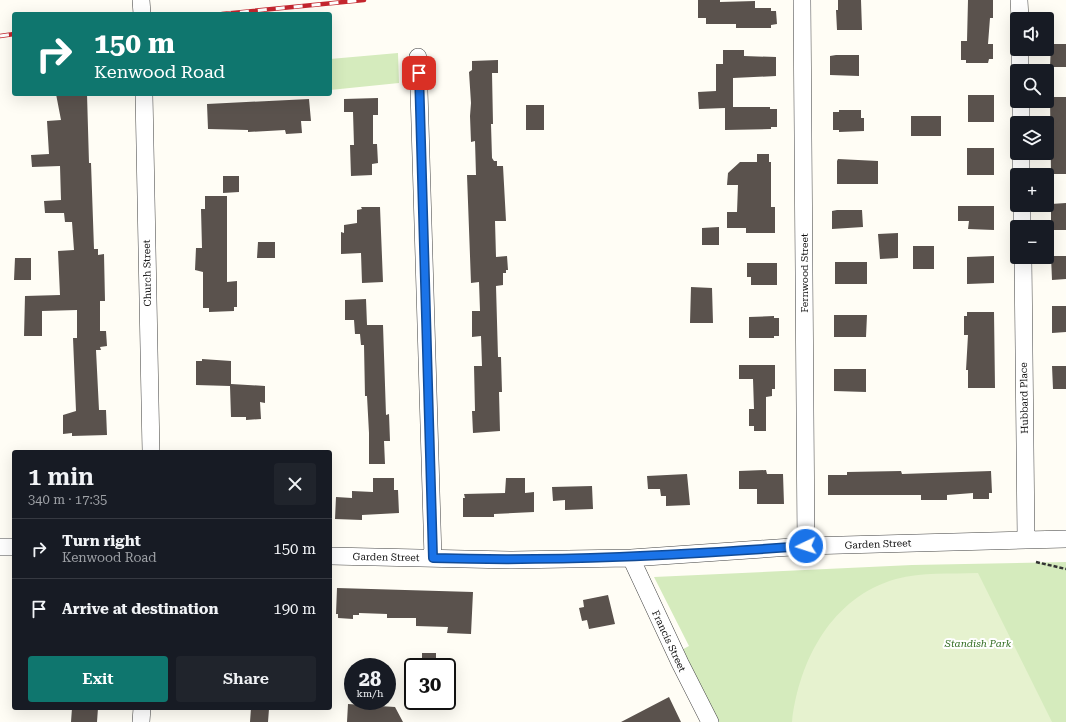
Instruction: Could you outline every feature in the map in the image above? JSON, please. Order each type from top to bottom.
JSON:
[{"type":"street","points":[[141,0],[142,12]]},
{"type":"street","name":"Fernwood Street","points":[[802,0],[806,546]]},
{"type":"street","points":[[1019,0],[1020,12]]},
{"type":"street","points":[[418,57],[433,558]]},
{"type":"street","name":"Church Street","points":[[144,96],[151,450]]},
{"type":"street","name":"Hubbard Place","points":[[1022,264],[1026,539]]},
{"type":"street","name":"Garden Street","points":[[332,556],[512,560],[631,558],[806,546],[1066,539]]},
{"type":"street","points":[[0,547],[12,547]]},
{"type":"street","name":"Francis Street","points":[[631,558],[680,663],[710,722]]},
{"type":"street","points":[[141,722],[142,710]]},
{"type":"path","points":[[1036,562],[1066,569]]},
{"type":"green space","points":[[398,53],[399,83],[332,90],[332,59]]},
{"type":"green space","name":"Standish Park","points":[[1066,562],[1066,722],[706,722],[672,655],[689,646],[654,577],[912,565]]},
{"type":"green space","points":[[978,573],[1052,722],[792,722],[802,676],[811,654],[823,634],[837,616],[854,600],[873,588],[896,579],[926,574]]},
{"type":"building","points":[[698,0],[720,0],[720,2],[755,1],[755,8],[771,8],[771,11],[776,11],[777,24],[771,25],[771,28],[736,28],[736,24],[706,24],[706,18],[698,18]]},
{"type":"building","points":[[838,0],[861,0],[862,30],[837,30],[836,10],[838,10]]},
{"type":"building","points":[[968,0],[993,0],[993,18],[990,18],[988,44],[993,44],[993,59],[989,59],[988,63],[966,63],[966,60],[961,60],[961,41],[967,41]]},
{"type":"building","points":[[1054,44],[1066,44],[1066,67],[1054,67],[1054,64],[1050,64],[1050,56],[1054,56]]},
{"type":"building","points":[[723,50],[744,50],[744,56],[776,57],[776,76],[733,78],[733,107],[770,107],[770,109],[777,109],[777,127],[771,127],[771,129],[725,130],[725,108],[699,109],[698,92],[716,91],[716,64],[723,64]]},
{"type":"building","points":[[859,55],[859,76],[830,75],[830,56]]},
{"type":"building","points":[[498,60],[498,73],[492,73],[492,158],[494,161],[497,161],[497,166],[503,166],[506,221],[495,221],[496,257],[507,256],[508,270],[506,270],[506,273],[503,273],[503,285],[496,286],[498,357],[501,357],[502,392],[499,392],[500,431],[473,433],[472,411],[475,411],[474,366],[482,366],[481,336],[472,337],[472,311],[480,311],[479,282],[471,283],[467,175],[476,175],[475,141],[471,142],[469,72],[472,70],[472,61]]},
{"type":"building","points":[[968,95],[994,95],[994,122],[968,122]]},
{"type":"building","points":[[56,96],[87,96],[94,249],[98,249],[98,255],[104,254],[105,301],[100,301],[100,331],[106,331],[107,346],[100,347],[101,350],[96,350],[99,410],[106,410],[107,435],[72,436],[72,433],[63,434],[63,415],[76,411],[73,338],[77,338],[77,310],[42,311],[42,336],[24,336],[25,296],[60,295],[58,251],[74,250],[72,222],[65,222],[64,213],[45,213],[44,201],[61,200],[60,166],[32,167],[31,155],[49,154],[47,121],[61,120]]},
{"type":"building","points":[[1054,97],[1066,97],[1066,174],[1054,174],[1054,168],[1051,168],[1051,160],[1054,160],[1054,116],[1050,116],[1050,108],[1054,108]]},
{"type":"building","points":[[378,98],[378,115],[373,115],[373,144],[377,144],[378,163],[372,164],[372,175],[351,176],[350,145],[354,145],[353,112],[344,112],[344,99]]},
{"type":"building","points":[[309,99],[311,121],[301,121],[302,133],[286,134],[285,130],[248,132],[248,130],[208,129],[207,104]]},
{"type":"building","points":[[526,105],[544,105],[544,130],[526,130]]},
{"type":"building","points":[[839,110],[861,110],[861,118],[864,118],[864,131],[839,132],[839,130],[833,130],[833,112],[839,112]]},
{"type":"building","points":[[911,116],[941,116],[941,136],[911,136]]},
{"type":"building","points":[[967,148],[994,148],[994,175],[967,175]]},
{"type":"building","points":[[757,154],[769,154],[769,162],[771,162],[771,207],[775,207],[775,233],[746,233],[746,228],[727,228],[727,212],[737,212],[738,185],[727,185],[728,173],[740,162],[757,162]]},
{"type":"building","points":[[838,159],[878,161],[878,184],[837,184]]},
{"type":"building","points":[[223,176],[239,176],[239,192],[223,193]]},
{"type":"building","points":[[205,196],[227,196],[227,282],[237,281],[237,307],[234,307],[234,311],[209,312],[209,308],[203,308],[203,272],[195,270],[196,248],[202,248],[201,209],[205,209]]},
{"type":"building","points":[[1066,203],[1066,230],[1054,230],[1054,220],[1051,220],[1051,212],[1054,212],[1054,204]]},
{"type":"building","points":[[958,206],[994,206],[994,230],[968,229],[969,221],[958,221]]},
{"type":"building","points":[[361,207],[380,207],[383,282],[362,283],[361,253],[341,254],[341,232],[344,233],[344,225],[357,223],[357,210],[362,209]]},
{"type":"building","points":[[862,210],[863,227],[832,229],[832,211]]},
{"type":"building","points":[[719,227],[719,245],[702,245],[702,228]]},
{"type":"building","points":[[898,233],[898,258],[880,259],[878,234]]},
{"type":"building","points":[[258,242],[275,242],[275,258],[257,258]]},
{"type":"building","points":[[913,246],[934,246],[934,269],[913,269]]},
{"type":"building","points":[[994,256],[994,283],[967,284],[967,257]]},
{"type":"building","points":[[1054,256],[1066,256],[1066,279],[1052,280],[1051,264],[1054,264]]},
{"type":"building","points":[[15,258],[31,258],[31,280],[14,280]]},
{"type":"building","points":[[835,262],[867,262],[867,284],[835,284]]},
{"type":"building","points":[[747,263],[777,263],[777,285],[751,285],[751,277],[747,277]]},
{"type":"building","points":[[691,287],[712,288],[713,323],[690,323]]},
{"type":"building","points":[[366,299],[367,325],[383,325],[386,415],[389,414],[390,441],[384,441],[385,464],[369,464],[369,433],[367,396],[365,396],[364,345],[361,345],[360,334],[355,334],[354,320],[345,320],[345,300]]},
{"type":"building","points":[[1052,306],[1066,306],[1066,332],[1052,333]]},
{"type":"building","points":[[967,312],[994,312],[995,388],[968,388],[968,370],[966,370],[968,335],[964,335],[964,316],[967,316]]},
{"type":"building","points":[[834,315],[867,315],[866,337],[834,337]]},
{"type":"building","points":[[774,316],[774,318],[779,318],[779,336],[774,336],[774,338],[749,338],[749,317]]},
{"type":"building","points":[[202,359],[231,361],[231,384],[265,386],[265,403],[260,402],[261,419],[246,420],[246,417],[231,417],[230,386],[196,385],[196,361],[202,361]]},
{"type":"building","points":[[739,365],[775,365],[775,389],[772,389],[772,396],[766,397],[766,431],[754,431],[754,426],[749,426],[749,409],[754,409],[753,379],[739,379]]},
{"type":"building","points":[[1052,366],[1066,366],[1066,389],[1053,389]]},
{"type":"building","points":[[834,369],[866,369],[866,392],[834,391]]},
{"type":"building","points":[[766,470],[767,474],[783,474],[784,504],[757,504],[757,489],[739,489],[739,471]]},
{"type":"building","points":[[901,471],[902,474],[991,471],[992,493],[989,493],[989,499],[973,499],[973,493],[947,495],[947,500],[921,500],[921,495],[828,495],[828,475],[847,475],[847,472]]},
{"type":"building","points":[[687,474],[690,505],[666,506],[666,496],[661,496],[660,489],[648,489],[647,476]]},
{"type":"building","points":[[373,478],[394,478],[394,490],[398,490],[399,513],[362,515],[362,520],[335,519],[336,497],[352,498],[352,491],[373,492]]},
{"type":"building","points":[[506,478],[525,478],[525,493],[534,492],[534,512],[494,514],[494,517],[463,517],[464,494],[505,493]]},
{"type":"building","points":[[592,486],[593,509],[565,510],[565,500],[553,501],[552,487]]},
{"type":"building","points":[[337,588],[473,592],[471,634],[447,633],[448,627],[416,626],[416,618],[387,618],[387,614],[359,613],[359,615],[353,615],[353,619],[338,618],[338,614],[336,614]]},
{"type":"building","points":[[608,595],[615,624],[589,629],[587,620],[582,621],[579,608],[584,607],[583,600]]},
{"type":"building","points":[[422,653],[436,653],[436,658],[422,658]]},
{"type":"building","points":[[669,697],[681,722],[621,722]]},
{"type":"building","points":[[396,709],[403,722],[347,722],[348,710]]},
{"type":"building","points":[[72,710],[98,710],[97,722],[71,722]]},
{"type":"building","points":[[251,710],[269,710],[268,722],[250,722]]},
{"type":"railway","points":[[242,12],[364,0]]},
{"type":"railway","points":[[0,36],[12,34]]},
{"type":"route","points":[[419,73],[433,558],[512,560],[631,558],[806,546]]}]
